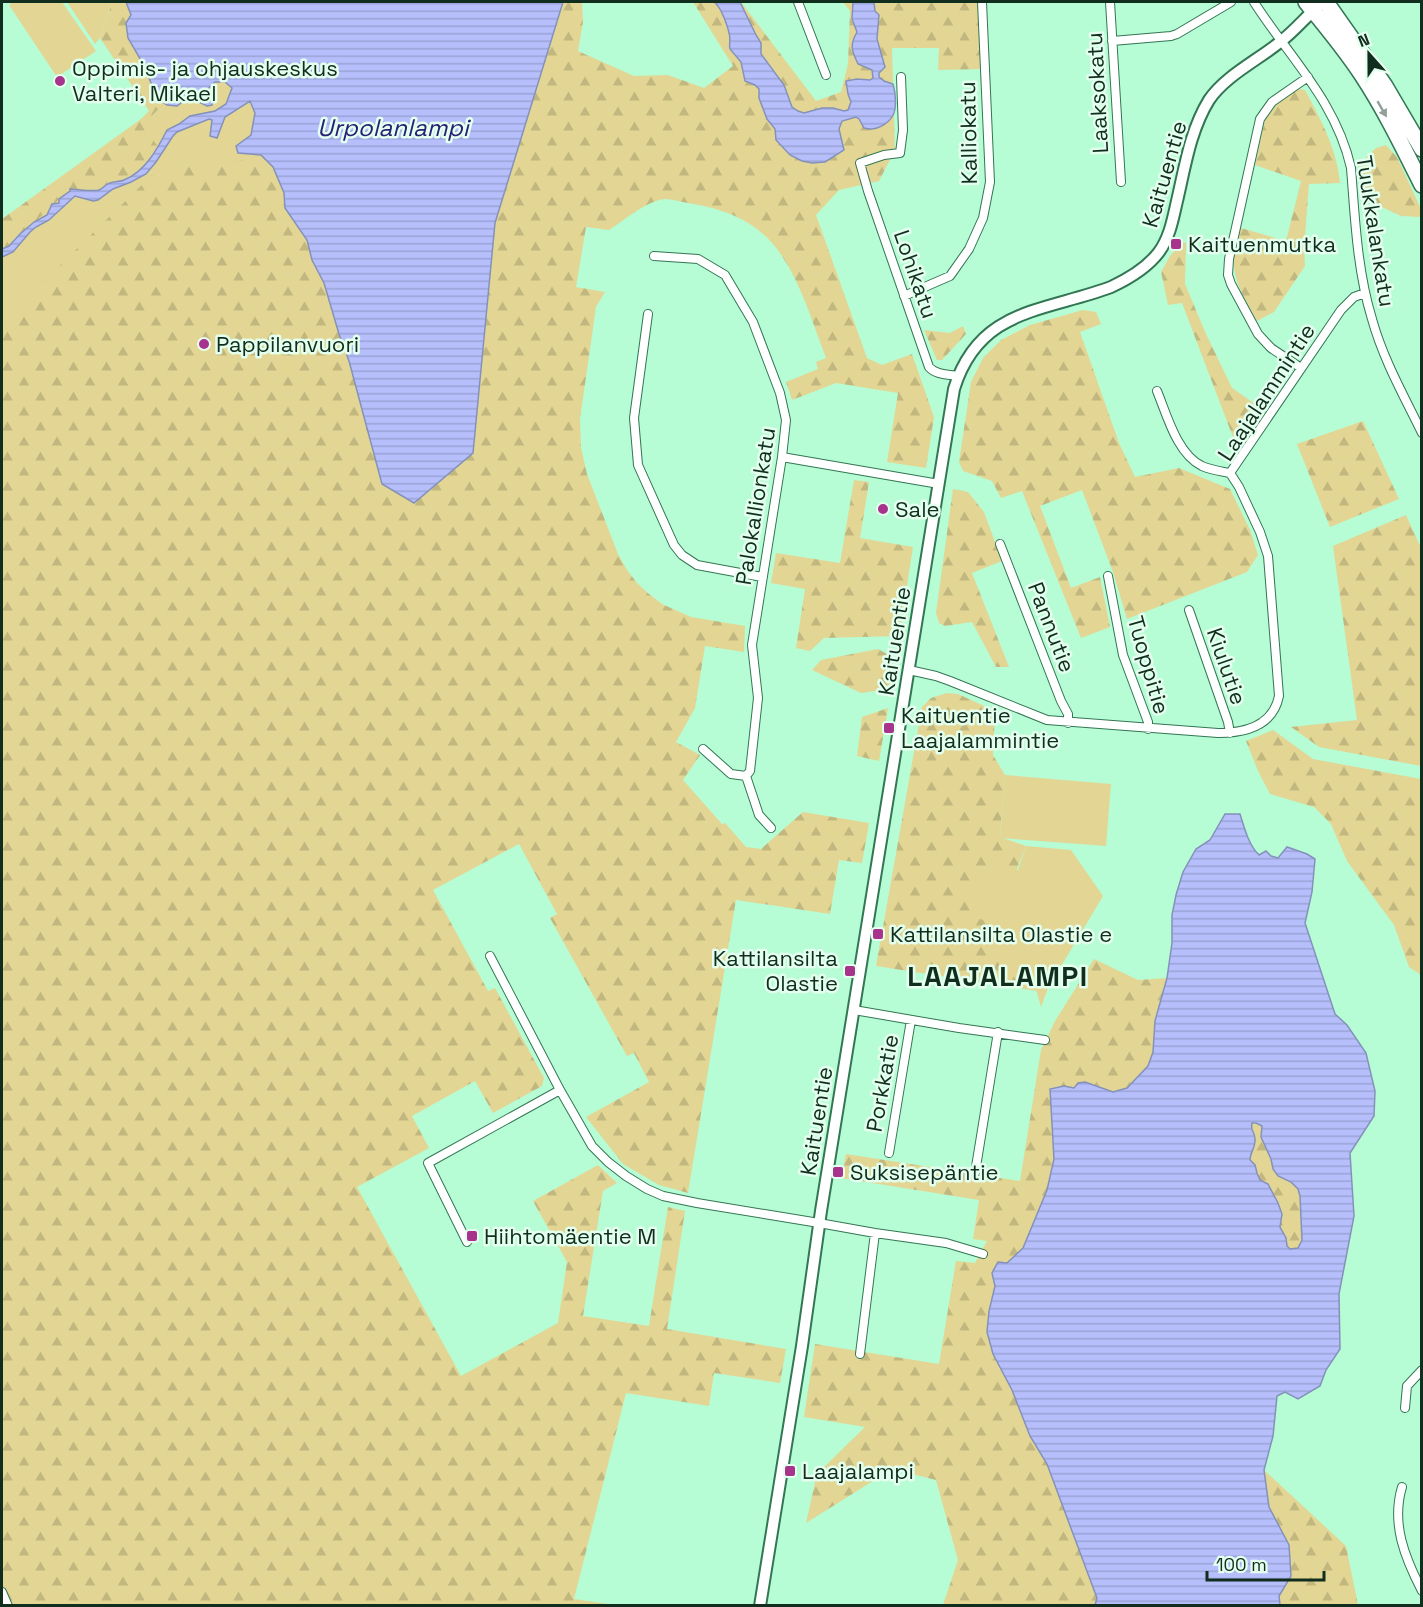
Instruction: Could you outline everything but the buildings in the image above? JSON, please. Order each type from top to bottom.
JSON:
[{"type":"highway","points":[[1317,4],[1386,86],[1422,149]]},
{"type":"highway","points":[[1317,4],[1327,27],[1362,75],[1392,126],[1422,185]]},
{"type":"street","points":[[798,2],[826,75]]},
{"type":"street","name":"Kalliokatu","points":[[904,296],[950,276],[969,249],[983,218],[990,182],[982,2]]},
{"type":"street","name":"Laaksokatu","points":[[1110,2],[1121,182]]},
{"type":"street","points":[[1112,41],[1177,34],[1231,2]]},
{"type":"street","name":"Tuukkalankatu","points":[[1254,2],[1328,108],[1349,156],[1365,293],[1380,343],[1422,433]]},
{"type":"street","name":"Kaituentie","points":[[760,1605],[802,1346],[819,1223],[954,389],[958,376],[969,353],[985,336],[1007,320],[1032,310],[1111,287],[1148,264],[1159,252],[1170,230],[1191,140],[1211,98],[1228,80],[1282,41],[1317,4]]},
{"type":"street","name":"Lohikatu","points":[[901,77],[903,130],[900,153],[884,155],[860,163],[929,367],[938,373],[958,376]]},
{"type":"street","points":[[1301,368],[1271,348],[1258,334],[1228,275],[1229,259],[1260,120],[1272,102],[1308,77]]},
{"type":"street","name":"Palokallionkatu","points":[[654,256],[698,259],[724,275],[753,322],[780,393],[786,420],[752,645],[758,698],[750,771],[746,776]]},
{"type":"street","name":"Laajalammintie","points":[[909,670],[950,681],[1038,717],[1068,723],[1230,733],[1258,725],[1269,718],[1275,711],[1279,696],[1268,556],[1260,532],[1230,473],[1341,310],[1354,297],[1365,293]]},
{"type":"street","points":[[648,314],[634,418],[638,465],[674,545],[682,555],[697,565],[762,576]]},
{"type":"street","points":[[1157,391],[1178,441],[1187,455],[1200,465],[1230,473]]},
{"type":"street","points":[[782,457],[939,484]]},
{"type":"street","name":"Pannutie","points":[[1000,544],[1068,714],[1068,723]]},
{"type":"street","name":"Tuoppitie","points":[[1108,576],[1123,655],[1148,722],[1148,729]]},
{"type":"street","name":"Kiulutie","points":[[1189,610],[1230,733]]},
{"type":"street","points":[[703,749],[731,774],[746,776],[759,815],[771,828]]},
{"type":"street","points":[[490,956],[592,1146],[608,1162],[647,1189],[663,1196],[697,1203],[946,1243],[983,1254]]},
{"type":"street","points":[[854,1010],[1045,1040]]},
{"type":"street","name":"Porkkatie","points":[[889,1153],[911,1020]]},
{"type":"street","points":[[975,1173],[998,1032]]},
{"type":"street","points":[[467,1242],[428,1163],[560,1090]]},
{"type":"street","points":[[860,1354],[875,1233]]},
{"type":"street","points":[[1405,1408],[1407,1386],[1422,1370]]},
{"type":"street","points":[[1402,1487],[1397,1503],[1397,1522],[1412,1572],[1422,1591]]},
{"type":"street","points":[[2,1592],[8,1605]]},
{"type":"green space","points":[[13,2],[62,2],[96,51],[57,77],[9,5]]},
{"type":"green space","points":[[67,2],[112,2],[100,38],[95,44]]},
{"type":"green space","points":[[112,2],[126,2],[131,15],[128,38],[142,62],[158,99],[167,105],[164,139],[154,154],[133,175],[106,184],[103,189],[94,192],[70,189],[50,210],[15,238],[9,246],[2,249],[2,219],[149,111],[100,38]]},
{"type":"green space","points":[[563,2],[582,2],[583,22],[578,51],[634,76],[668,75],[704,88],[733,66],[693,2],[741,2],[816,101],[841,92],[848,64],[850,11],[843,2],[978,2],[981,69],[938,70],[939,48],[892,48],[895,150],[879,181],[839,190],[816,215],[867,358],[882,365],[912,354],[934,417],[926,468],[887,462],[898,393],[836,383],[792,400],[786,382],[818,369],[816,362],[826,358],[807,306],[782,256],[763,234],[741,219],[716,209],[665,199],[651,203],[609,230],[586,227],[576,287],[605,292],[596,307],[580,419],[581,448],[587,474],[618,554],[637,583],[662,604],[691,617],[745,626],[744,652],[705,646],[695,708],[676,742],[700,755],[683,780],[746,847],[761,849],[803,812],[869,823],[862,863],[839,860],[830,914],[736,900],[688,1193],[659,1185],[623,1164],[586,1117],[649,1082],[634,1053],[627,1056],[550,918],[557,914],[519,844],[433,890],[488,991],[495,988],[544,1078],[542,1086],[493,1113],[475,1081],[412,1116],[429,1148],[357,1187],[461,1376],[558,1323],[567,1262],[533,1201],[598,1165],[617,1183],[603,1191],[583,1316],[649,1326],[668,1207],[685,1211],[667,1329],[786,1349],[780,1383],[714,1373],[709,1406],[626,1393],[574,1599],[615,1605],[2,1606],[2,257],[153,167],[261,155],[273,167],[284,193],[285,208],[307,240],[312,260],[324,283],[349,361],[473,453],[495,223]]},
{"type":"green space","points":[[223,74],[255,97],[289,158],[181,164],[167,184],[152,175],[45,280],[2,330],[2,246],[8,247],[70,189],[98,191],[106,184],[134,173],[158,147],[143,125],[187,79]]},
{"type":"green space","points":[[1298,89],[1305,90],[1322,124],[1336,158],[1340,183],[1309,184],[1304,249],[1305,266],[1274,312],[1257,321],[1237,282],[1234,266],[1235,253],[1241,228],[1286,241],[1301,181],[1255,165],[1265,120],[1277,104]]},
{"type":"green space","points":[[1386,145],[1397,157],[1421,209],[1421,217],[1401,216],[1369,201],[1358,165],[1376,148]]},
{"type":"green space","points":[[1183,242],[1186,243],[1185,284],[1206,334],[1232,388],[1261,408],[1236,445],[1182,303],[1168,305],[1161,272],[1170,256]]},
{"type":"green space","points":[[1083,310],[1096,312],[1101,324],[1080,332],[1119,443],[1135,477],[1179,468],[1230,489],[1250,530],[1258,555],[1247,572],[1127,619],[1113,572],[1082,490],[1040,506],[1071,588],[1100,577],[1110,627],[1081,638],[1022,491],[1001,498],[992,481],[963,471],[959,462],[971,382],[983,358],[1001,340],[1030,325]]},
{"type":"green space","points":[[963,326],[966,334],[942,360],[937,360],[924,330],[950,333]]},
{"type":"green space","points":[[1363,421],[1399,499],[1330,527],[1297,444]]},
{"type":"green space","points":[[854,480],[869,482],[860,538],[913,547],[899,636],[824,638],[810,651],[796,648],[805,589],[771,583],[776,553],[840,563]]},
{"type":"green space","points":[[953,489],[968,492],[984,512],[1002,561],[972,573],[1009,667],[996,667],[972,622],[945,626],[939,623],[936,613]]},
{"type":"green space","points":[[1406,515],[1421,548],[1421,766],[1319,747],[1291,727],[1357,720],[1333,546]]},
{"type":"green space","points":[[878,649],[894,658],[889,689],[861,693],[812,670],[821,660]]},
{"type":"green space","points":[[947,693],[958,694],[995,711],[993,755],[1005,775],[1000,837],[1026,846],[996,922],[1029,964],[1037,991],[876,966],[922,707],[931,698]]},
{"type":"green space","points":[[888,708],[879,761],[857,756],[862,717]]},
{"type":"green space","points":[[1273,730],[1313,759],[1421,779],[1421,975],[1409,967],[1394,925],[1347,861],[1331,824],[1314,807],[1270,794],[1246,741]]},
{"type":"green space","points":[[1005,775],[1111,784],[1106,846],[1000,838]]},
{"type":"green space","points":[[1026,846],[1071,850],[1103,896],[1048,988],[1041,1007],[1029,964],[993,956],[996,922],[973,918],[980,867],[1018,870]]},
{"type":"green space","points":[[1094,959],[1138,980],[1167,978],[1155,1021],[1153,1052],[1148,1066],[1127,1088],[1113,1092],[1085,1082],[1074,1088],[1064,1086],[1050,1089],[1054,1159],[1047,1190],[1023,1248],[992,1273],[995,1286],[989,1311],[993,1354],[1012,1390],[1030,1436],[1047,1464],[1097,1598],[1095,1605],[943,1605],[958,1560],[936,1480],[892,1469],[806,1523],[817,1474],[865,1427],[804,1417],[815,1344],[939,1364],[956,1261],[975,1263],[987,1241],[973,1239],[979,1200],[841,1178],[846,1154],[1020,1181],[1041,1050],[1055,1021]]},
{"type":"green space","points":[[1252,1123],[1262,1126],[1261,1137],[1273,1169],[1278,1176],[1291,1182],[1298,1189],[1302,1240],[1298,1248],[1290,1249],[1287,1246],[1286,1238],[1280,1227],[1282,1214],[1278,1203],[1268,1184],[1260,1180],[1255,1165],[1250,1160],[1255,1142]]},
{"type":"green space","points":[[1264,1470],[1346,1546],[1358,1605],[1280,1605],[1279,1596],[1291,1576],[1289,1545],[1269,1507]]},
{"type":"water","name":"Urpolanlampi","points":[[126,2],[563,2],[495,223],[473,453],[414,503],[382,484],[349,361],[324,283],[312,260],[307,240],[285,208],[284,193],[273,167],[261,155],[238,153],[236,146],[251,135],[255,113],[250,101],[225,117],[217,138],[210,136],[212,120],[209,119],[177,132],[146,174],[113,189],[98,200],[93,201],[75,196],[49,220],[30,232],[13,252],[2,257],[2,249],[9,246],[34,222],[47,215],[52,204],[59,203],[59,199],[70,189],[97,191],[108,184],[132,176],[150,159],[167,130],[190,116],[215,111],[226,104],[232,88],[225,82],[215,82],[208,89],[213,98],[212,105],[207,106],[189,97],[177,106],[167,105],[158,99],[142,62],[128,38],[126,23],[131,15]]},
{"type":"water","points":[[714,2],[740,2],[761,43],[761,54],[784,85],[792,107],[804,113],[822,108],[848,110],[851,102],[846,81],[873,78],[872,70],[858,64],[854,55],[852,45],[857,32],[852,19],[853,2],[874,2],[875,11],[879,15],[877,39],[885,67],[879,73],[879,77],[893,84],[894,114],[884,125],[874,129],[864,128],[856,117],[842,121],[839,129],[844,150],[825,162],[802,161],[790,155],[776,140],[775,129],[767,119],[759,98],[759,89],[745,81],[741,62],[730,49],[725,19]]},
{"type":"water","points":[[1225,814],[1240,814],[1250,842],[1259,855],[1266,851],[1278,858],[1287,847],[1315,859],[1312,892],[1305,923],[1335,1014],[1347,1025],[1366,1053],[1375,1091],[1374,1116],[1350,1153],[1354,1216],[1339,1294],[1340,1349],[1326,1370],[1320,1386],[1298,1399],[1285,1392],[1277,1396],[1273,1436],[1264,1470],[1269,1507],[1289,1545],[1291,1576],[1279,1596],[1280,1605],[1095,1605],[1097,1598],[1047,1464],[1030,1436],[1012,1390],[993,1354],[987,1332],[995,1286],[992,1273],[998,1262],[1007,1263],[1023,1248],[1047,1190],[1054,1159],[1050,1089],[1064,1086],[1074,1088],[1078,1083],[1085,1082],[1113,1092],[1127,1088],[1148,1066],[1153,1052],[1155,1021],[1167,978],[1172,943],[1172,915],[1176,895],[1183,872],[1196,849],[1210,840]],"holes":[[[1252,1123],[1262,1126],[1261,1137],[1273,1169],[1278,1176],[1291,1182],[1298,1189],[1302,1240],[1298,1248],[1290,1249],[1287,1246],[1286,1238],[1280,1227],[1282,1214],[1278,1203],[1268,1184],[1260,1180],[1255,1165],[1250,1160],[1255,1142]]]},
{"type":"place","name":"Oppimis- ja ohjauskeskus Valteri, Mikael","points":[[60,81]]},
{"type":"place","name":"Kaituenmutka","points":[[1176,244]]},
{"type":"place","name":"Pappilanvuori","points":[[204,344]]},
{"type":"place","name":"Sale","points":[[883,509]]},
{"type":"place","name":"Kaituentie Laajalammintie","points":[[889,728]]},
{"type":"place","name":"Kattilansilta Olastie e","points":[[878,934]]},
{"type":"place","name":"Kattilansilta Olastie","points":[[850,971]]},
{"type":"place","name":"Suksisepäntie","points":[[838,1172]]},
{"type":"place","name":"Hiihtomäentie M","points":[[472,1236]]},
{"type":"place","name":"Laajalampi","points":[[790,1471]]},
{"type":"district","name":"LAAJALAMPI","points":[[998,976]]}]
